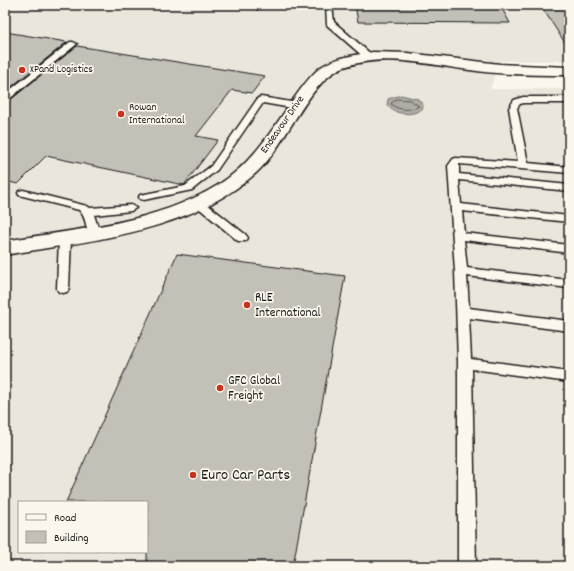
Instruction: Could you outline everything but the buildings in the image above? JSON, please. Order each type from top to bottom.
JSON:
[{"type":"street","name":"Endeavour Drive","points":[[5,248],[134,226],[184,209],[226,187],[249,170],[265,151],[318,76],[338,64],[368,57],[389,56],[504,69],[569,71]]},
{"type":"lane","points":[[329,5],[330,22],[368,57]]},
{"type":"lane","points":[[5,98],[73,44]]},
{"type":"lane","points":[[144,197],[188,188],[214,168],[261,100],[297,106]]},
{"type":"lane","points":[[524,166],[513,108],[517,102],[523,100],[569,100]]},
{"type":"lane","points":[[467,566],[465,363],[461,271],[453,166],[456,161],[471,160],[569,170]]},
{"type":"lane","points":[[453,176],[569,188]]},
{"type":"lane","points":[[23,193],[83,208],[88,212],[91,218],[94,233]]},
{"type":"lane","points":[[198,202],[242,238]]},
{"type":"lane","points":[[456,207],[569,219]]},
{"type":"lane","points":[[88,212],[131,208]]},
{"type":"lane","points":[[458,236],[569,249]]},
{"type":"lane","points":[[63,289],[65,238]]},
{"type":"lane","points":[[461,271],[569,284]]},
{"type":"lane","points":[[462,312],[569,326]]},
{"type":"lane","points":[[465,363],[569,377]]},
{"type":"shaded area","points":[[5,5],[569,5],[569,61],[500,61],[490,89],[569,89],[569,566],[5,566],[5,249],[9,208],[5,207]]},
{"type":"water","points":[[401,95],[418,99],[423,105],[423,108],[410,114],[394,111],[387,105],[388,99]]},
{"type":"place","name":"XPand Logistics","points":[[22,70]]},
{"type":"place","name":"Rowan International","points":[[121,114]]},
{"type":"place","name":"RLE International","points":[[247,305]]},
{"type":"place","name":"GFC Global Freight","points":[[220,388]]},
{"type":"place","name":"Euro Car Parts","points":[[193,475]]}]
